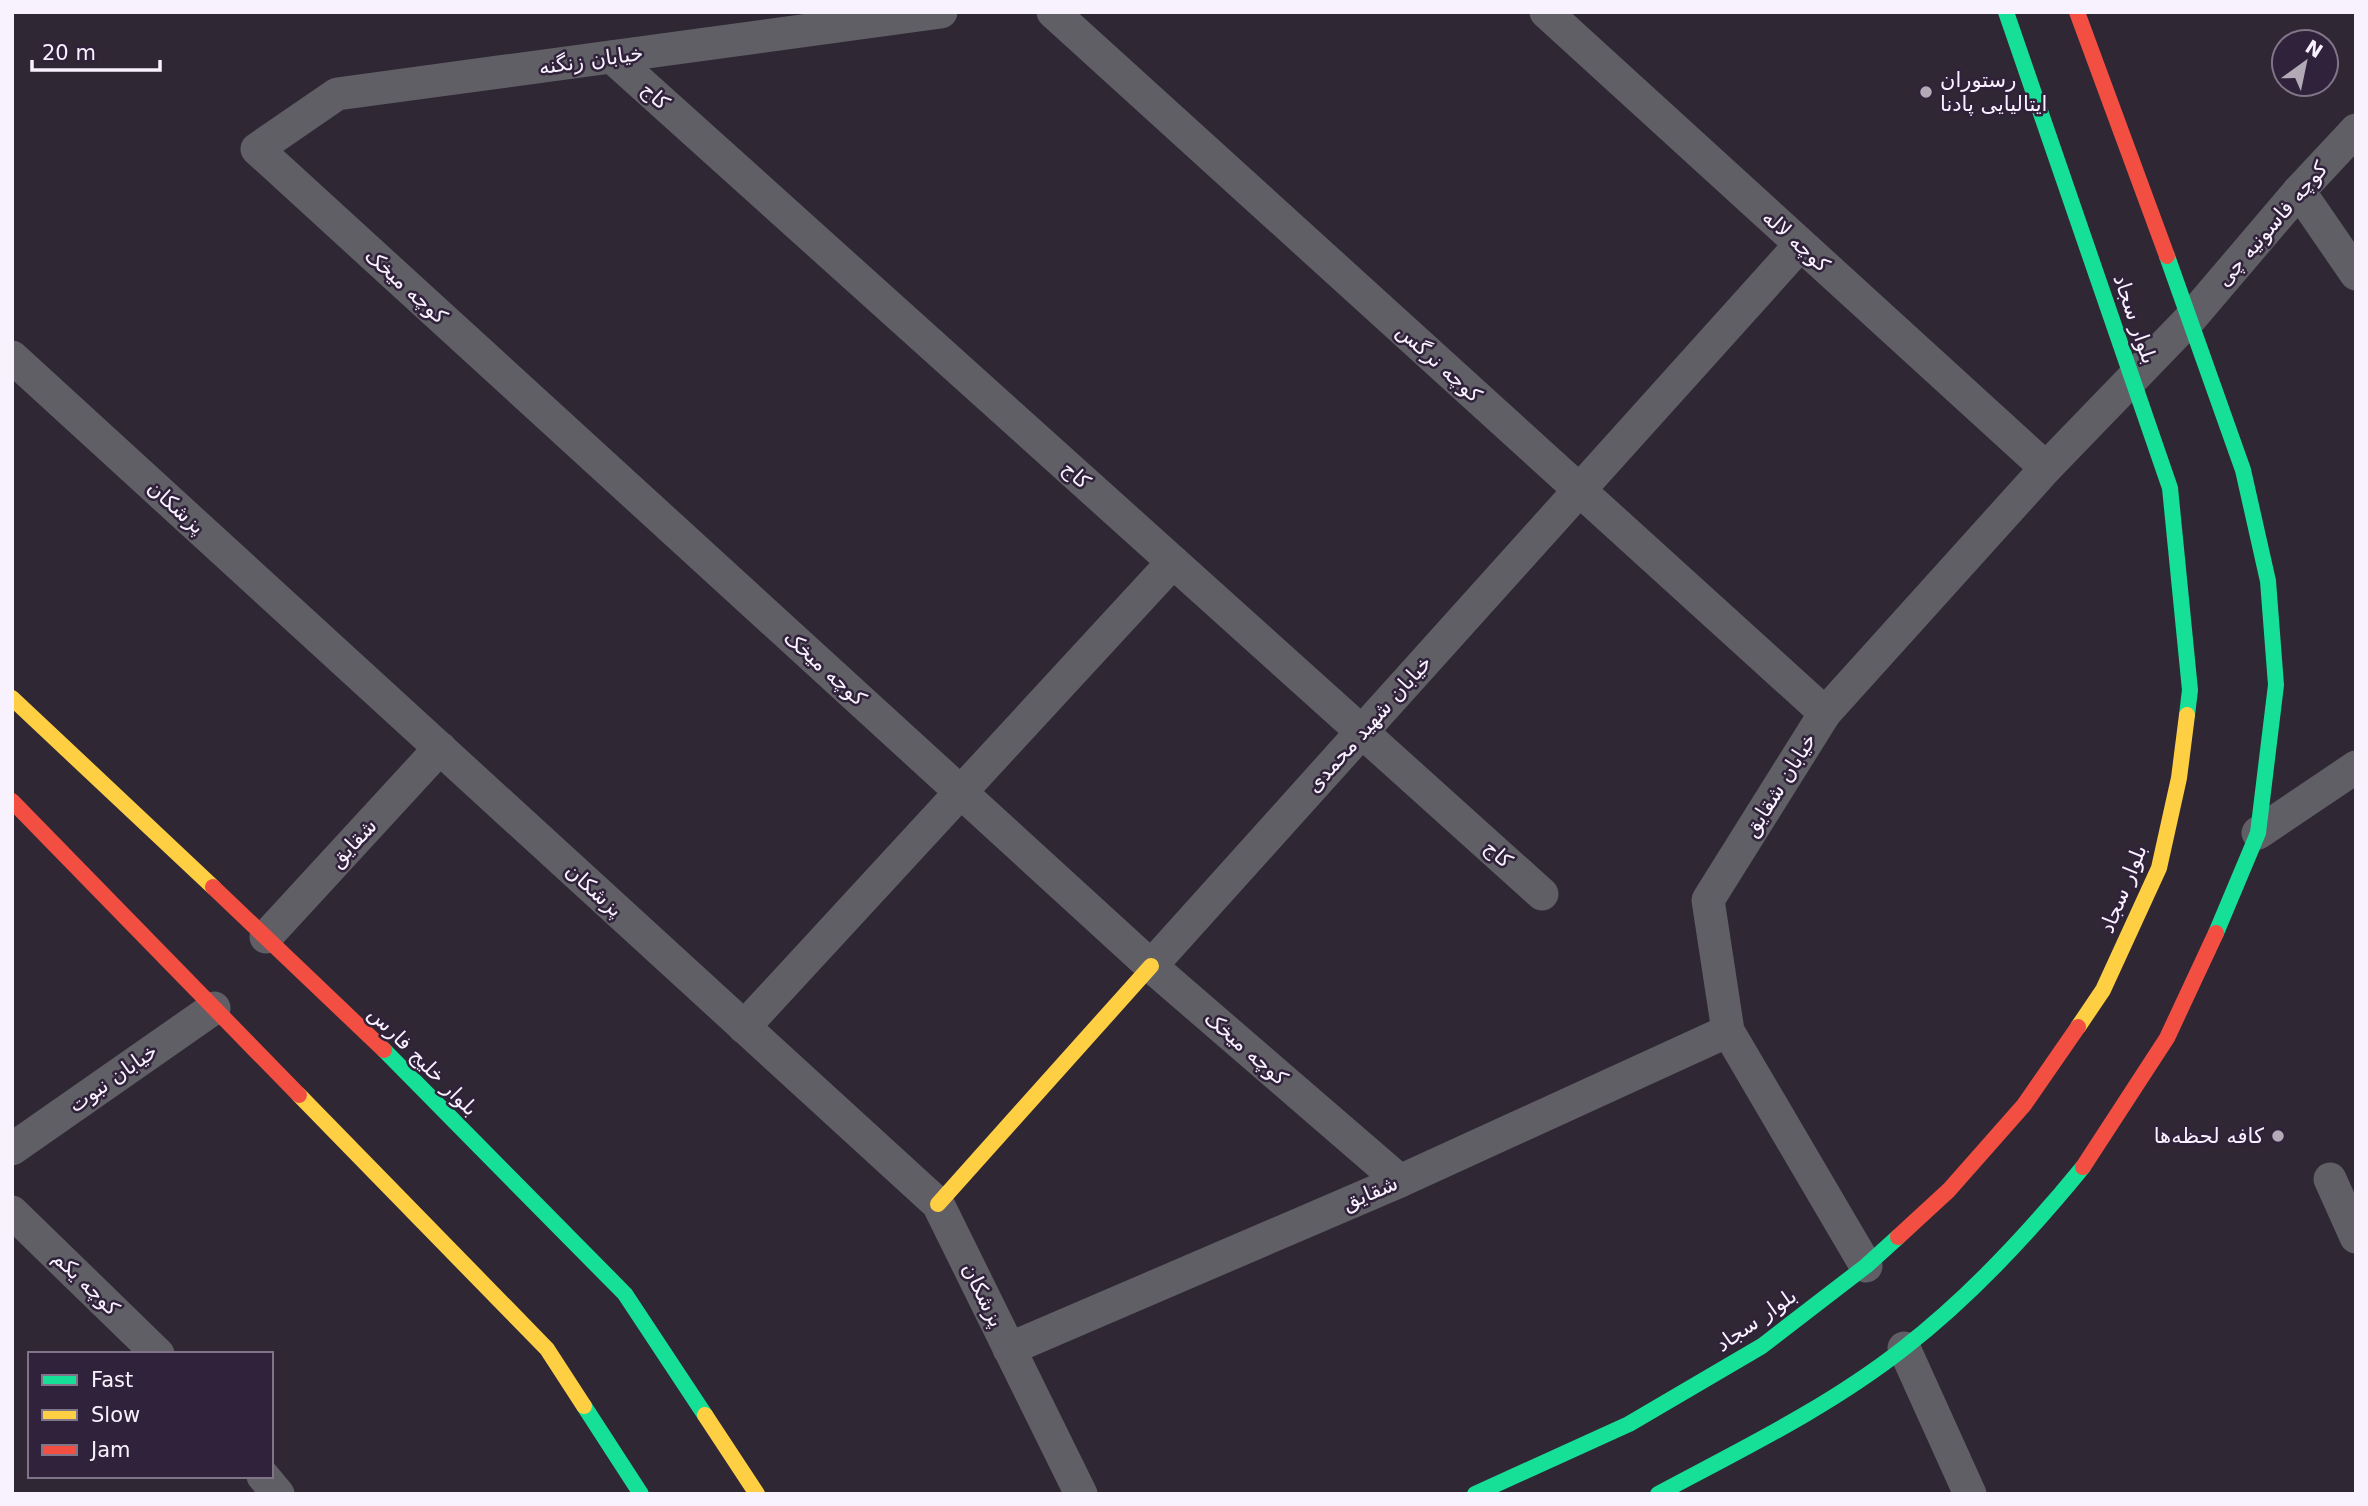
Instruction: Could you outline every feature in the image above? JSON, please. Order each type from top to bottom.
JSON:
[{"type":"main road","name":"بلوار سجاد","points":[[1475,1494],[1629,1424],[1762,1346],[1866,1266],[1949,1190],[2024,1105],[2103,989],[2159,868],[2179,778],[2190,690],[2170,488],[2006,12]]},
{"type":"main road","points":[[1658,1494],[1796,1421],[1904,1348],[1991,1270],[2082,1168],[2167,1038],[2231,901],[2258,833],[2276,685],[2269,581],[2243,470],[2077,12]]},
{"type":"main road","name":"بلوار خلیج فارس","points":[[12,698],[370,1036],[625,1294],[757,1494]]},
{"type":"main road","points":[[12,801],[548,1349],[640,1494]]},
{"type":"main road","name":"خیابان شهید محمدی","points":[[938,1204],[1152,966]]},
{"type":"street","name":"خیابان زنگنه","points":[[257,149],[337,94],[941,12]]},
{"type":"street","name":"کوچه نرگس","points":[[1053,12],[1825,713]]},
{"type":"street","name":"کوچه لاله","points":[[1546,12],[2046,468]]},
{"type":"street","name":"کاج","points":[[612,57],[1542,894]]},
{"type":"street","name":"کوچه فاسونیه چی","points":[[2132,377],[2190,319],[2299,191],[2356,130]]},
{"type":"street","name":"کوچه میخک","points":[[257,149],[1152,966],[1400,1181]]},
{"type":"street","points":[[2299,191],[2356,274]]},
{"type":"street","name":"خیابان شهید محمدی","points":[[1152,966],[1800,244]]},
{"type":"street","name":"پزشکان","points":[[12,357],[938,1204],[1081,1494]]},
{"type":"street","name":"خیابان شقایق","points":[[1866,1266],[1728,1031],[1707,900],[1825,713],[2046,468],[2132,377]]},
{"type":"street","points":[[744,1027],[1173,562]]},
{"type":"street","name":"شقایق","points":[[266,937],[440,748]]},
{"type":"street","points":[[2258,833],[2356,767]]},
{"type":"street","name":"خیابان نبوت","points":[[12,1149],[214,1008]]},
{"type":"street","name":"شقایق","points":[[1009,1349],[1400,1181],[1728,1031]]},
{"type":"street","points":[[2330,1180],[2356,1237]]},
{"type":"street","name":"کوچه یکم","points":[[12,1212],[157,1352]]},
{"type":"street","points":[[1904,1348],[1970,1494]]},
{"type":"street","points":[[265,1478],[278,1494]]},
{"type":"traffic: fast","points":[[2006,12],[2170,488],[2190,690],[2187,715]]},
{"type":"traffic: fast","points":[[2167,256],[2243,470],[2268,581],[2276,685],[2258,833],[2216,933]]},
{"type":"traffic: fast","points":[[384,1050],[625,1294],[705,1415]]},
{"type":"traffic: fast","points":[[1658,1494],[1815,1408],[1904,1348],[1953,1307],[1999,1262],[2083,1167]]},
{"type":"traffic: fast","points":[[1475,1494],[1629,1424],[1762,1346],[1866,1266],[1898,1237]]},
{"type":"traffic: fast","points":[[584,1406],[641,1494]]},
{"type":"traffic: slow","points":[[12,698],[213,887]]},
{"type":"traffic: slow","points":[[2078,1027],[2103,990],[2159,868],[2179,778],[2187,715]]},
{"type":"traffic: slow","points":[[938,1204],[1151,966]]},
{"type":"traffic: slow","points":[[299,1095],[547,1349],[584,1406]]},
{"type":"traffic: slow","points":[[705,1415],[757,1494]]},
{"type":"traffic: jam","points":[[2077,12],[2167,256]]},
{"type":"traffic: jam","points":[[12,801],[299,1095]]},
{"type":"traffic: jam","points":[[213,887],[384,1050]]},
{"type":"traffic: jam","points":[[2083,1167],[2167,1038],[2216,933]]},
{"type":"traffic: jam","points":[[1898,1237],[1949,1190],[2024,1105],[2078,1027]]},
{"type":"place","name":"رستوران ایتالیایی پادنا","points":[[1926,92]]},
{"type":"place","name":"کافه لحظه‌ها","points":[[2278,1136]]}]
